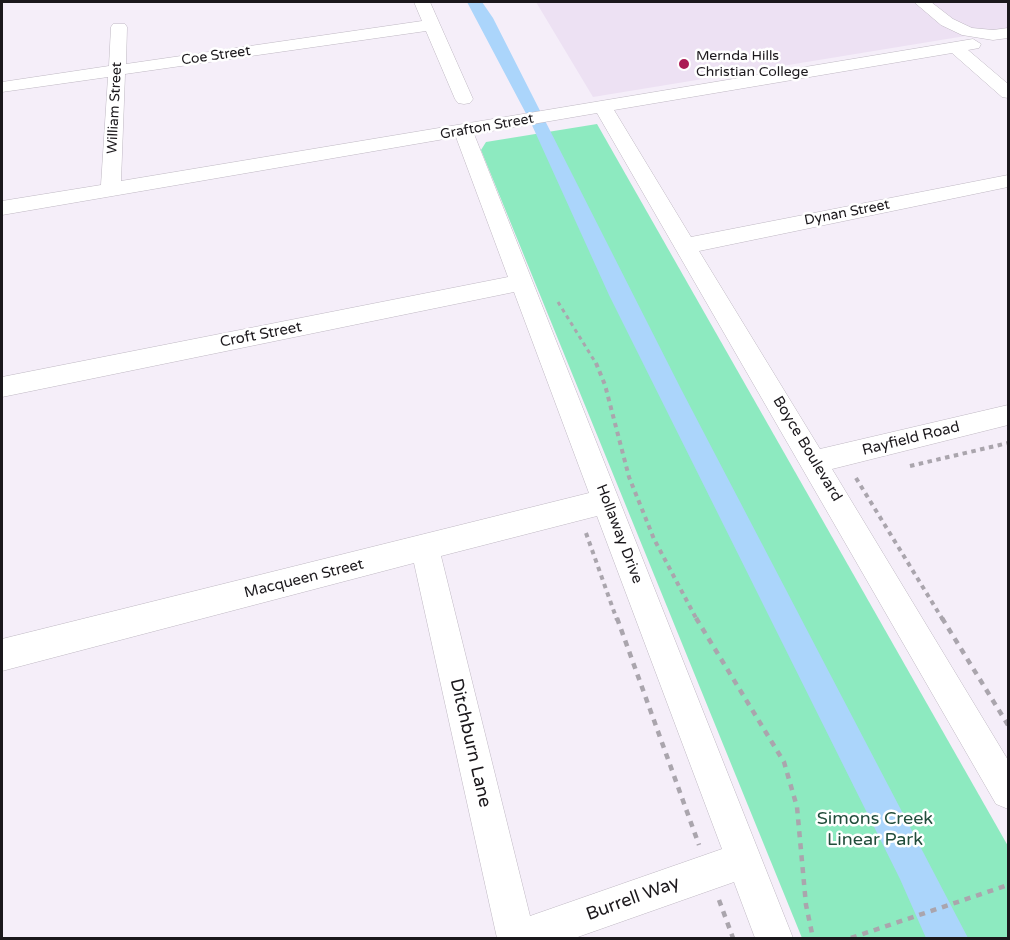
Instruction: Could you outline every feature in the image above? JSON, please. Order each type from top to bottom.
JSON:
[{"type":"street","points":[[422,2],[464,99]]},
{"type":"street","points":[[922,2],[947,22],[968,32],[993,35],[1008,33]]},
{"type":"street","name":"Coe Street","points":[[2,87],[431,25]]},
{"type":"street","name":"William Street","points":[[111,190],[118,27]]},
{"type":"street","name":"Grafton Street","points":[[2,208],[964,46],[1008,93]]},
{"type":"street","name":"Boyce Boulevard","points":[[591,109],[686,246],[1008,792]]},
{"type":"street","name":"Hollaway Drive","points":[[463,131],[774,939]]},
{"type":"street","name":"Dynan Street","points":[[686,246],[1008,181]]},
{"type":"street","name":"Croft Street","points":[[2,387],[520,283]]},
{"type":"street","name":"Rayfield Road","points":[[814,462],[1008,415]]},
{"type":"street","name":"Macqueen Street","points":[[2,656],[606,501]]},
{"type":"street","name":"Ditchburn Lane","points":[[424,548],[516,939]]},
{"type":"street","name":"Burrell Way","points":[[522,939],[743,860]]},
{"type":"path","points":[[555,298],[594,361],[605,385],[626,467],[654,539],[695,617],[784,762],[797,807],[806,905],[813,939]]},
{"type":"path","points":[[903,468],[1008,443]]},
{"type":"path","points":[[857,479],[868,476]]},
{"type":"path","points":[[578,508],[733,939]]},
{"type":"path","points":[[851,939],[1006,886]]},
{"type":"shaded area","name":"Mernda Hills Christian College","points":[[536,2],[1008,2],[1008,29],[593,97]]},
{"type":"green space","name":"Simons Creek Linear Park","points":[[597,124],[1008,846],[1008,938],[802,938],[481,150],[486,142]]},
{"type":"water","points":[[467,2],[482,2],[493,18],[681,389],[968,938],[926,938],[900,879],[609,295],[531,123]]},
{"type":"place","name":"Mernda Hills Christian College","points":[[684,64]]}]
